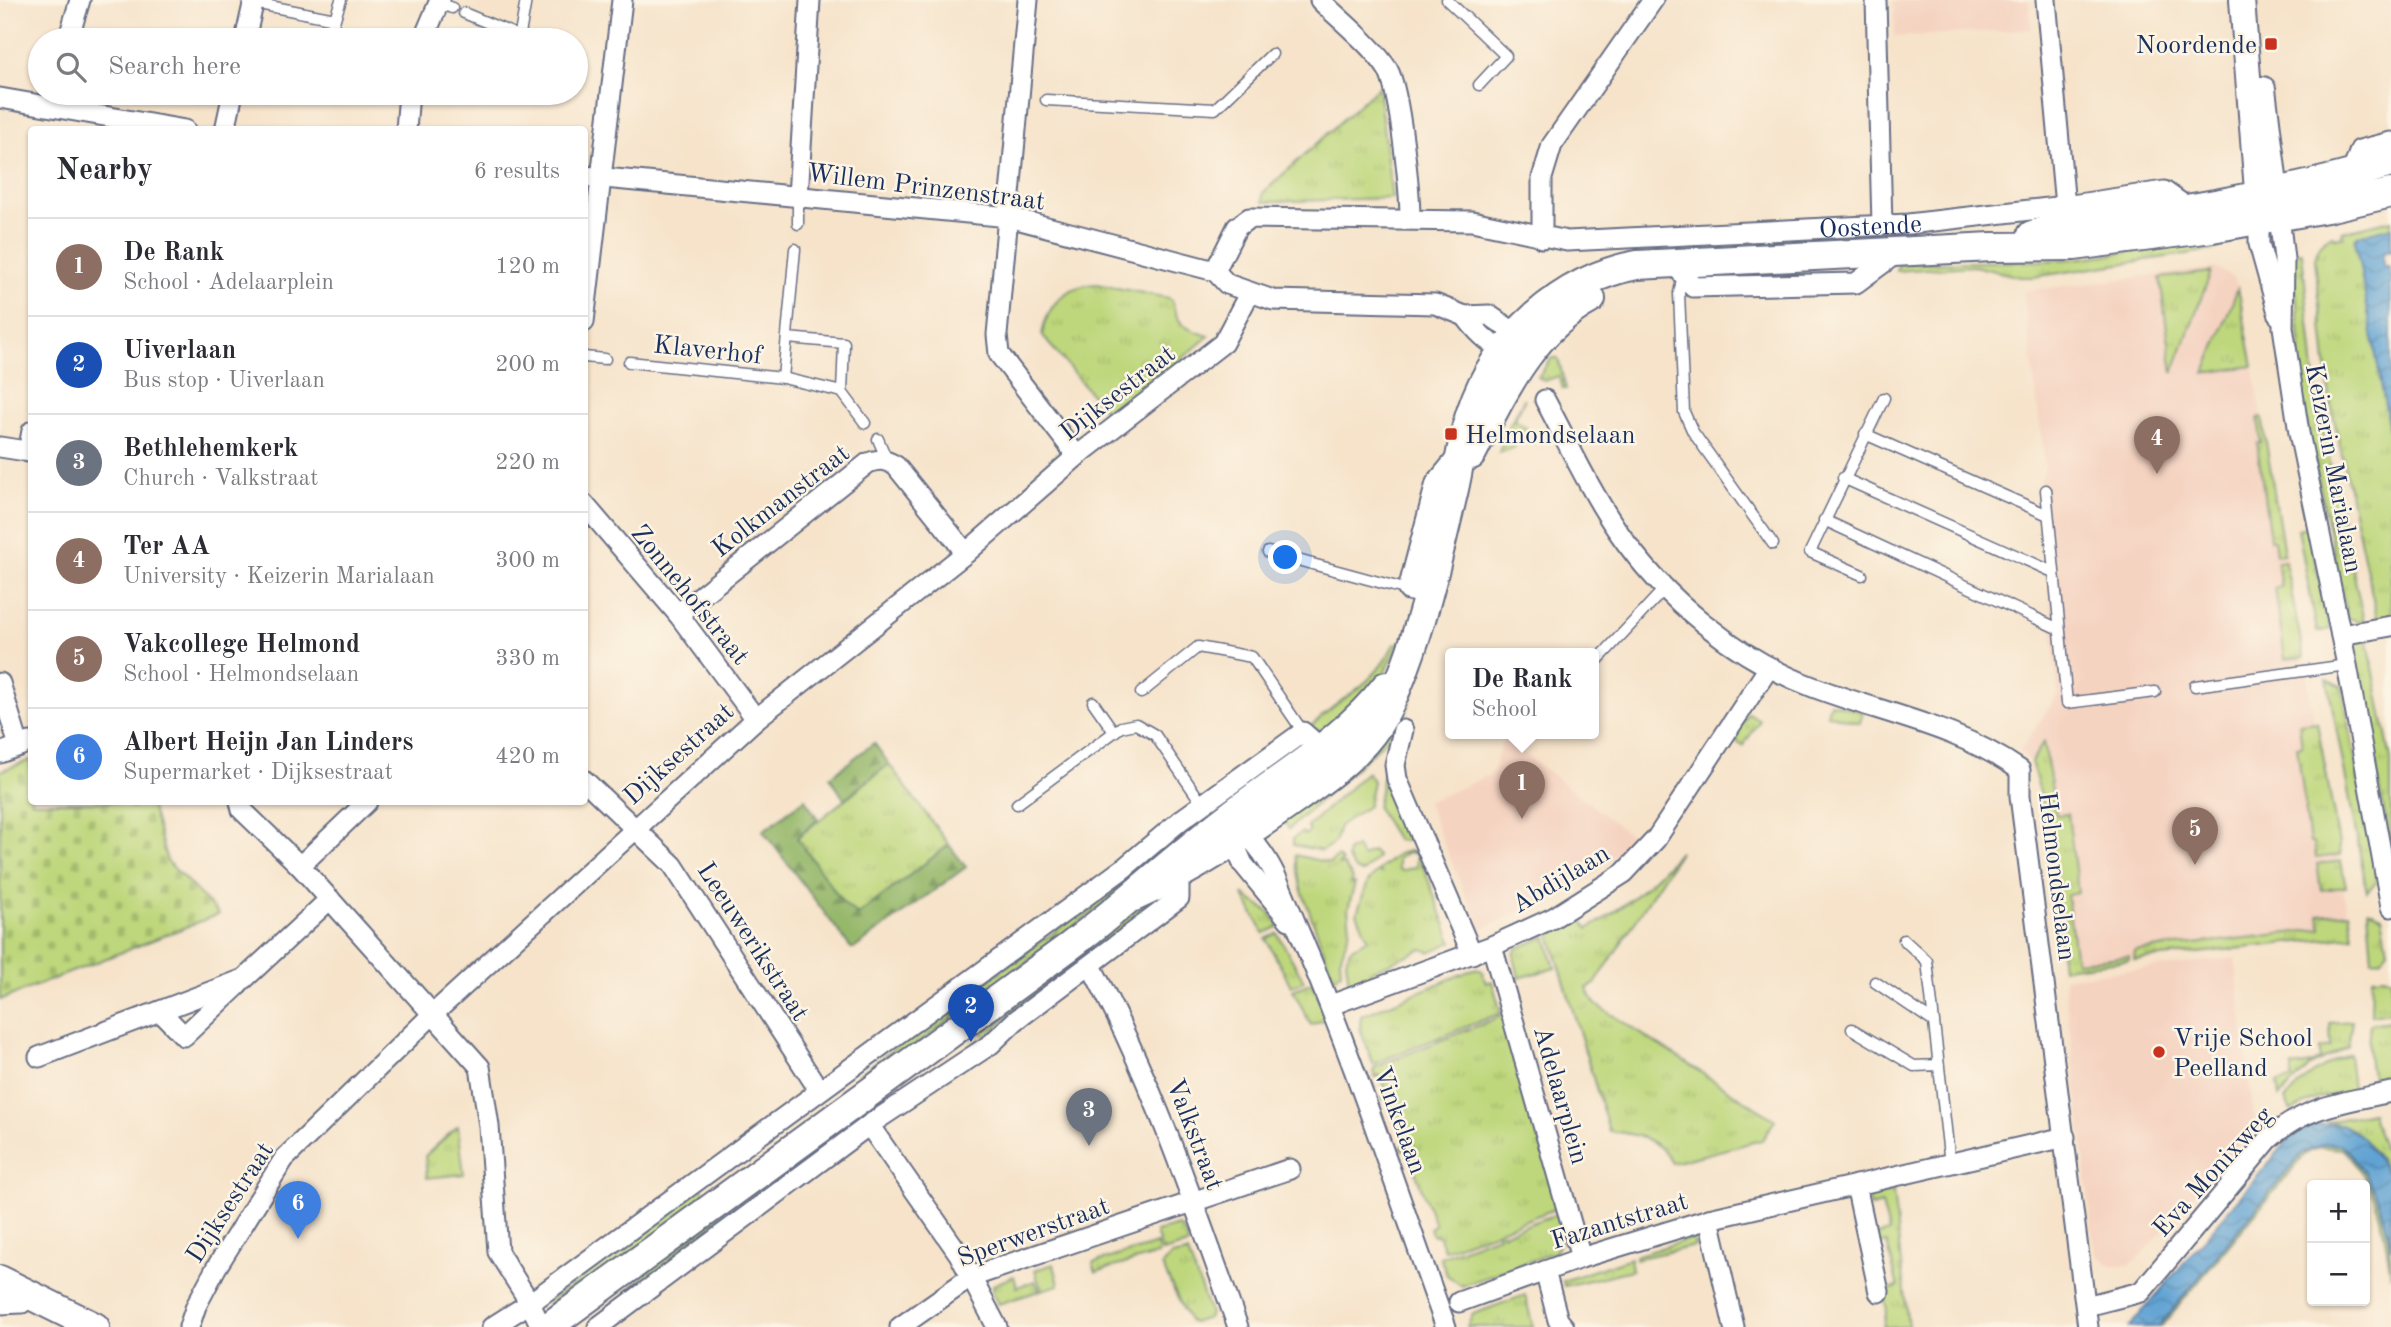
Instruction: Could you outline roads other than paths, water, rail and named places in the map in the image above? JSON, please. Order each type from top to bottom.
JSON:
[{"type":"main road","name":"Oostende","points":[[1515,346],[1547,305],[1590,280],[1626,267],[1678,269],[1898,252],[2074,246],[2155,237],[2268,206],[2356,163],[2391,163]]},
{"type":"main road","name":"Oostende","points":[[1992,247],[2051,229],[2191,210],[2268,206],[2391,193]]},
{"type":"main road","points":[[1455,486],[1458,455],[1476,396],[1515,346]]},
{"type":"main road","points":[[1227,825],[1341,765],[1367,739],[1385,713],[1407,658],[1417,593],[1455,486],[1503,393],[1515,346]]},
{"type":"main road","points":[[548,1327],[1133,897],[1168,875],[1227,825],[1311,739],[1357,719],[1407,658]]},
{"type":"main road","points":[[573,1327],[617,1292],[658,1247]]},
{"type":"main road","points":[[0,1280],[95,1327]]},
{"type":"main road","points":[[7,1298],[62,1327]]},
{"type":"street","points":[[72,28],[80,0]]},
{"type":"street","points":[[588,258],[593,177],[622,0]]},
{"type":"street","points":[[798,197],[810,0]]},
{"type":"street","points":[[1028,0],[1027,99],[1009,217],[996,335],[999,354],[1077,456]]},
{"type":"street","points":[[1320,0],[1387,70],[1410,195],[1410,219]]},
{"type":"street","points":[[1542,237],[1542,178],[1552,145],[1653,0]]},
{"type":"street","points":[[1876,0],[1881,225]]},
{"type":"street","points":[[2046,0],[2065,206]]},
{"type":"street","points":[[248,28],[254,1]]},
{"type":"street","points":[[2242,2],[2258,44],[2268,206]]},
{"type":"street","points":[[430,28],[443,4]]},
{"type":"street","points":[[0,99],[28,100]]},
{"type":"street","points":[[59,105],[86,122],[136,126]]},
{"type":"street","points":[[226,126],[230,105]]},
{"type":"street","points":[[405,126],[408,105]]},
{"type":"street","name":"Oostende","points":[[2356,163],[2391,142]]},
{"type":"street","name":"Willem Prinzenstraat","points":[[593,177],[1009,217],[1215,271],[1227,284],[1249,294]]},
{"type":"street","name":"Oostende","points":[[1215,271],[1237,227],[1250,218],[1472,221],[1567,241],[1881,225],[2065,206],[2164,191],[2191,210]]},
{"type":"street","name":"Keizerin Marialaan","points":[[2268,206],[2259,244],[2271,296],[2283,327],[2299,433],[2347,665],[2391,907]]},
{"type":"street","points":[[1249,294],[1273,300],[1435,304],[1465,316],[1489,315],[1515,346]]},
{"type":"street","name":"Dijksestraat","points":[[189,1327],[196,1306],[284,1159],[433,1014],[755,719],[966,553],[1077,456],[1223,343],[1249,294]]},
{"type":"street","name":"Helmondselaan","points":[[1545,400],[1618,531],[1665,587],[1708,628],[1768,669],[1816,689],[1957,735],[1993,751],[2020,770],[2020,796],[2088,1327]]},
{"type":"street","points":[[0,447],[28,452]]},
{"type":"street","points":[[1417,593],[1436,483],[1458,455]]},
{"type":"street","name":"Kolkmanstraat","points":[[678,614],[868,463],[887,460],[895,466],[966,553]]},
{"type":"street","name":"Zonnehofstraat","points":[[588,509],[678,614],[755,719]]},
{"type":"street","points":[[588,529],[606,531]]},
{"type":"street","points":[[2341,635],[2391,626]]},
{"type":"street","name":"Abdijlaan","points":[[1331,1005],[1493,946],[1553,918],[1624,873],[1656,839],[1768,669]]},
{"type":"street","points":[[0,683],[25,744],[0,753]]},
{"type":"street","points":[[1403,730],[1395,765],[1397,779],[1472,954]]},
{"type":"street","name":"Leeuwerikstraat","points":[[588,784],[673,865],[819,1090]]},
{"type":"street","points":[[241,805],[242,810],[300,866],[481,1067],[489,1126],[498,1252],[530,1303],[541,1327]]},
{"type":"street","points":[[300,866],[364,805]]},
{"type":"street","points":[[492,1327],[530,1303],[1124,868],[1227,825]]},
{"type":"street","name":"Vinkelaan","points":[[1227,825],[1242,864],[1300,932],[1331,1005],[1446,1327]]},
{"type":"street","points":[[598,1327],[869,1125],[991,1044],[1015,1021],[1180,898],[1168,875],[1124,868]]},
{"type":"street","points":[[160,1011],[184,1036],[330,899]]},
{"type":"street","name":"Adelaarplein","points":[[1493,946],[1581,1258]]},
{"type":"street","name":"Valkstraat","points":[[1091,966],[1129,1037],[1193,1201],[1238,1327]]},
{"type":"street","points":[[39,1057],[244,979]]},
{"type":"street","name":"Eva Monixweg","points":[[2085,1306],[2141,1292],[2269,1139],[2288,1121],[2328,1105],[2391,1092]]},
{"type":"street","points":[[869,1125],[959,1254],[997,1327]]},
{"type":"street","name":"Fazantstraat","points":[[1459,1302],[1581,1258],[1709,1219],[2065,1137]]},
{"type":"street","name":"Sperwerstraat","points":[[900,1327],[971,1277],[1290,1169]]},
{"type":"street","points":[[1856,1185],[1878,1292]]},
{"type":"street","name":"Fazantstraat","points":[[1709,1219],[1734,1327]]},
{"type":"street","name":"Fazantstraat","points":[[1545,1271],[1558,1320],[1564,1327]]},
{"type":"street","name":"Dijksestraat","points":[[173,1327],[196,1306]]},
{"type":"lane","points":[[332,28],[341,0]]},
{"type":"lane","points":[[521,28],[526,0]]},
{"type":"lane","points":[[1447,0],[1506,56],[1479,85]]},
{"type":"lane","points":[[254,1],[335,19]]},
{"type":"lane","points":[[464,13],[497,28]]},
{"type":"lane","points":[[1046,100],[1215,109],[1272,54]]},
{"type":"lane","points":[[798,197],[798,224]]},
{"type":"lane","name":"Klaverhof","points":[[783,378],[795,249]]},
{"type":"lane","points":[[1678,269],[1684,412],[1693,432],[1773,544]]},
{"type":"lane","name":"Klaverhof","points":[[629,362],[783,378],[842,392],[844,343],[787,338]]},
{"type":"lane","points":[[588,357],[605,359]]},
{"type":"lane","points":[[842,392],[865,423]]},
{"type":"lane","points":[[1862,575],[1810,552],[1843,478],[1884,398]]},
{"type":"lane","points":[[1866,434],[2048,515]]},
{"type":"lane","points":[[878,439],[887,460]]},
{"type":"lane","points":[[1843,478],[2053,572]]},
{"type":"lane","points":[[2046,490],[2067,703],[2155,692]]},
{"type":"lane","points":[[1824,520],[2059,629]]},
{"type":"lane","points":[[1268,552],[1417,593]]},
{"type":"lane","points":[[1599,659],[1665,587]]},
{"type":"lane","points":[[1141,693],[1198,647],[1252,656],[1311,739]]},
{"type":"lane","points":[[2195,687],[2347,665]]},
{"type":"lane","points":[[1093,702],[1114,732]]},
{"type":"lane","points":[[1017,804],[1114,732],[1136,724],[1156,735],[1227,825]]},
{"type":"lane","points":[[1904,940],[1927,961],[1950,1164]]},
{"type":"lane","points":[[1875,982],[1934,1022]]},
{"type":"lane","points":[[1852,1029],[1914,1066],[1939,1065]]},
{"type":"water","points":[[2391,227],[2391,251],[2385,251],[2382,257],[2384,267],[2389,267],[2391,276],[2391,439],[2355,240],[2357,236]]},
{"type":"water","points":[[2341,1124],[2362,1137],[2391,1178],[2391,1249],[2385,1221],[2370,1180],[2341,1145],[2324,1144],[2302,1153],[2158,1327],[2129,1327],[2291,1137],[2314,1125]]},
{"type":"place","name":"Noordende","points":[[2271,44]]},
{"type":"place","name":"Helmondselaan","points":[[1451,434]]},
{"type":"place","name":"Ter AA","points":[[2157,474]]},
{"type":"place","name":"De Rank","points":[[1522,819]]},
{"type":"place","name":"Vakcollege Helmond","points":[[2195,865]]},
{"type":"place","name":"Uiverlaan","points":[[971,1042]]},
{"type":"place","name":"Vrije School Peelland","points":[[2159,1052]]},
{"type":"place","name":"Bethlehemkerk","points":[[1089,1146]]},
{"type":"place","name":"Albert Heijn Jan Linders","points":[[298,1239]]}]
